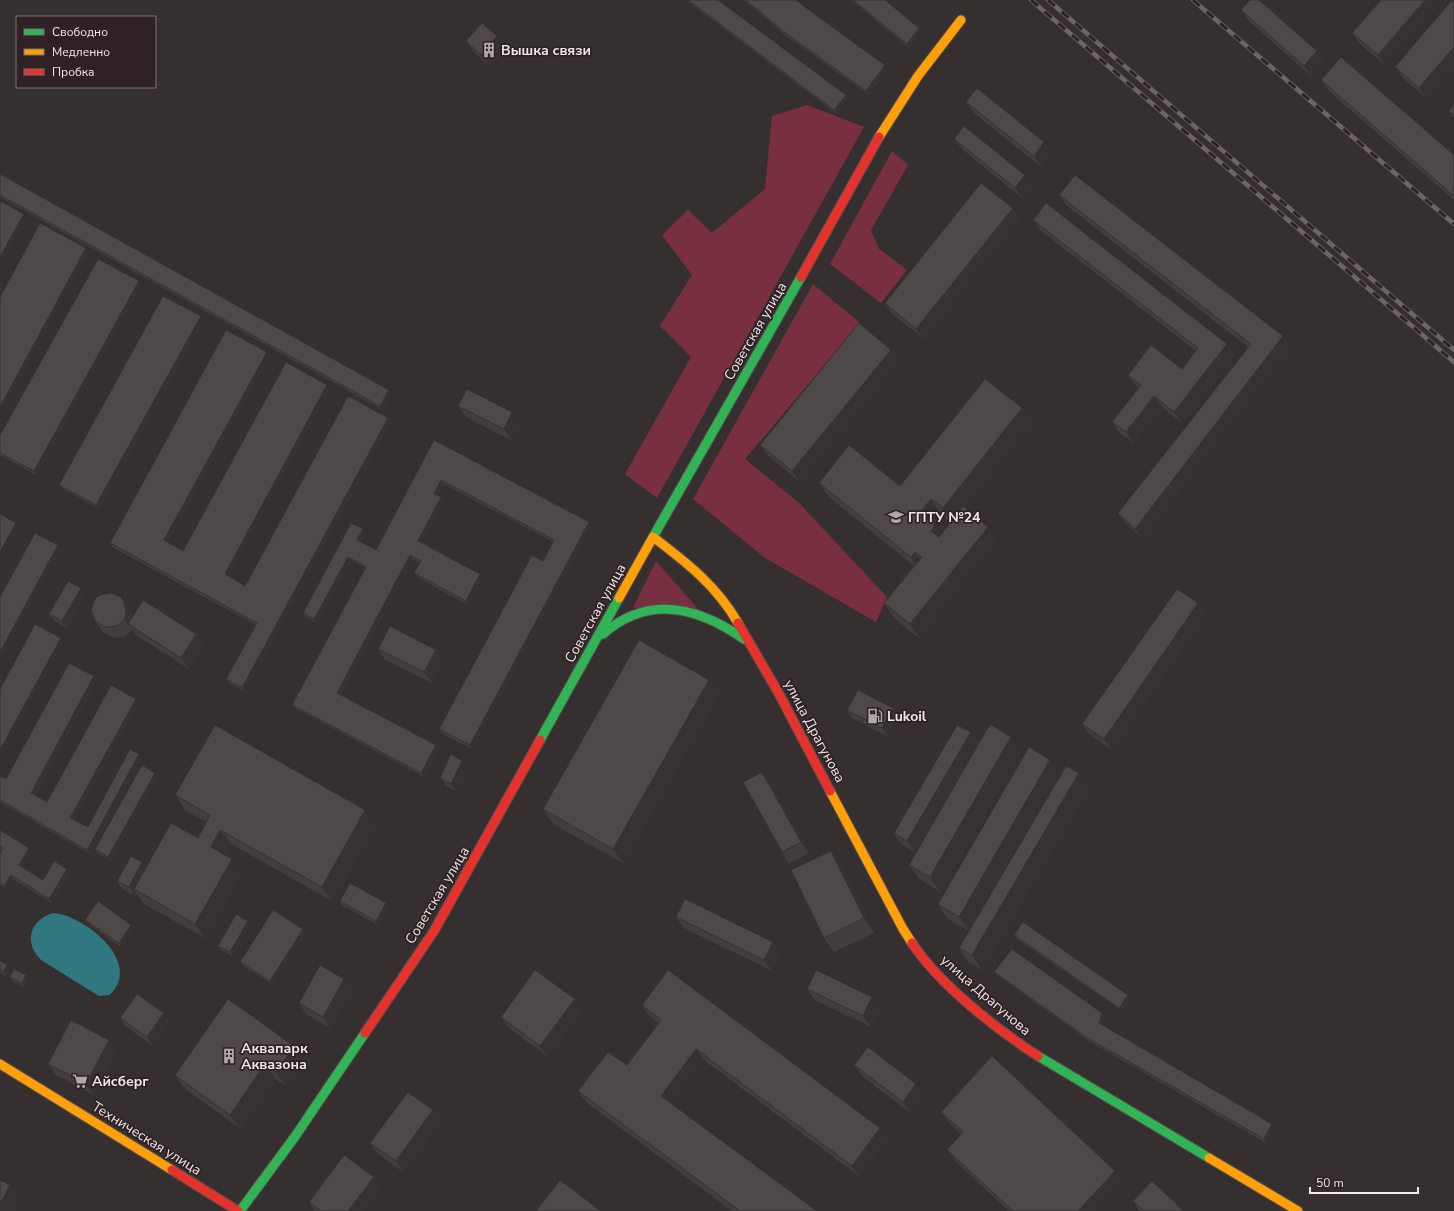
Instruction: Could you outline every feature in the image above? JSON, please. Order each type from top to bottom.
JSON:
[{"type":"main road","name":"Советская улица","points":[[239,1211],[303,1125],[434,931],[653,537],[808,267],[887,122],[918,76],[960,20]]},
{"type":"main road","name":"улица Драгунова","points":[[653,537],[683,560],[711,585],[728,606],[751,644],[829,786],[902,929],[922,958],[948,984],[1012,1039],[1064,1074],[1298,1211]]},
{"type":"main road","points":[[598,638],[621,620],[646,611],[672,608],[702,614],[725,625],[751,644]]},
{"type":"main road","name":"Техническая улица","points":[[0,1064],[239,1211]]},
{"type":"shaded area","points":[[807,105],[864,127],[657,498],[625,474],[691,357],[660,326],[692,275],[662,235],[688,210],[712,233],[765,189],[772,116]]},
{"type":"shaded area","points":[[892,151],[908,165],[871,230],[879,249],[907,270],[881,303],[830,264]]},
{"type":"shaded area","points":[[813,284],[860,323],[745,459],[799,503],[887,597],[876,622],[765,558],[693,499]]},
{"type":"shaded area","points":[[656,561],[699,610],[633,608]]},
{"type":"water","points":[[53,913],[77,920],[100,937],[110,948],[117,959],[120,971],[118,983],[109,995],[99,996],[41,960],[35,953],[31,939],[34,926],[45,916]]},
{"type":"building","points":[[688,0],[718,0],[846,95],[834,110]]},
{"type":"building","points":[[746,0],[796,0],[885,65],[866,91],[783,31]]},
{"type":"building","points":[[853,0],[885,0],[919,28],[907,44]]},
{"type":"building","points":[[1250,0],[1259,0],[1317,51],[1304,66],[1241,10]]},
{"type":"building","points":[[1381,0],[1425,0],[1378,55],[1352,33]]},
{"type":"building","points":[[1452,0],[1454,0],[1454,47],[1419,88],[1395,67]]},
{"type":"building","points":[[482,23],[497,36],[481,55],[466,41]]},
{"type":"building","points":[[1341,57],[1454,155],[1454,196],[1321,80]]},
{"type":"building","points":[[977,88],[1044,142],[1034,156],[966,102]]},
{"type":"building","points":[[1454,104],[1454,115],[1449,111]]},
{"type":"building","points":[[964,126],[1025,175],[1015,188],[954,139]]},
{"type":"building","points":[[0,174],[389,390],[380,406],[0,195]]},
{"type":"building","points":[[1075,175],[1283,336],[1135,529],[1118,513],[1251,344],[1059,195]]},
{"type":"building","points":[[981,183],[1013,208],[916,329],[885,303]]},
{"type":"building","points":[[0,201],[24,214],[0,257]]},
{"type":"building","points":[[1046,203],[1227,344],[1174,412],[1154,396],[1126,432],[1112,422],[1141,385],[1128,375],[1151,345],[1182,369],[1198,348],[1033,220]]},
{"type":"building","points":[[40,223],[86,248],[0,407],[0,297]]},
{"type":"building","points":[[98,259],[139,281],[34,471],[0,453],[0,435]]},
{"type":"building","points":[[163,296],[201,316],[96,505],[59,485]]},
{"type":"building","points":[[859,323],[891,350],[792,471],[760,445]]},
{"type":"building","points":[[226,330],[267,352],[164,540],[183,551],[286,362],[327,385],[225,574],[245,586],[348,396],[388,418],[242,688],[226,679],[257,623],[110,543]]},
{"type":"building","name":"ГПТУ №24","points":[[985,379],[1022,408],[943,508],[931,499],[920,513],[935,526],[931,531],[939,537],[963,506],[988,527],[910,624],[884,603],[922,557],[915,552],[911,557],[819,483],[849,445],[900,486]]},
{"type":"building","points":[[467,389],[512,412],[504,429],[458,406]]},
{"type":"building","points":[[434,440],[589,522],[470,745],[439,729],[532,555],[543,561],[554,540],[441,480],[434,494],[441,497],[418,541],[480,574],[466,601],[414,573],[421,561],[410,555],[337,693],[436,745],[421,773],[292,705],[366,567],[348,557],[314,619],[303,613],[351,523],[363,529],[357,540],[376,550]]},
{"type":"building","points":[[0,514],[16,523],[0,552]]},
{"type":"building","points":[[35,533],[58,545],[0,652],[0,597]]},
{"type":"building","points":[[68,581],[81,588],[62,621],[49,614]]},
{"type":"building","points":[[1177,589],[1198,603],[1104,739],[1082,724]]},
{"type":"building","points":[[111,593],[121,597],[124,602],[126,613],[125,618],[117,626],[105,627],[95,621],[91,610],[95,599],[100,595]]},
{"type":"building","points":[[143,600],[196,634],[181,658],[128,624]]},
{"type":"building","points":[[35,624],[61,638],[0,750],[0,689]]},
{"type":"building","points":[[390,626],[436,650],[424,672],[378,649]]},
{"type":"building","points":[[639,640],[709,680],[613,849],[543,809]]},
{"type":"building","points":[[69,663],[94,676],[31,793],[47,802],[111,685],[136,699],[70,818],[88,827],[130,749],[139,754],[87,850],[0,800],[0,776],[6,779]]},
{"type":"building","name":"Lukoil","points":[[858,690],[893,708],[882,728],[847,710]]},
{"type":"building","points":[[990,724],[1011,737],[930,877],[909,865]]},
{"type":"building","points":[[215,725],[365,810],[322,887],[220,830],[211,847],[232,859],[195,924],[134,889],[171,823],[198,838],[210,815],[175,795]]},
{"type":"building","points":[[957,725],[971,732],[907,841],[894,833]]},
{"type":"building","points":[[1029,747],[1050,760],[959,917],[938,904]]},
{"type":"building","points":[[451,754],[462,761],[451,784],[440,778]]},
{"type":"building","points":[[142,765],[155,773],[108,857],[95,849]]},
{"type":"building","points":[[1066,766],[1079,773],[972,955],[959,948]]},
{"type":"building","points":[[762,772],[801,842],[782,852],[743,782]]},
{"type":"building","points":[[0,830],[29,848],[19,865],[43,880],[54,861],[67,869],[49,899],[11,875],[4,886],[0,883],[0,853],[3,848],[0,847]]},
{"type":"building","points":[[831,851],[864,918],[824,938],[791,870]]},
{"type":"building","points":[[131,856],[142,862],[129,887],[117,881]]},
{"type":"building","points":[[350,883],[386,903],[376,921],[340,901]]},
{"type":"building","points":[[685,899],[773,942],[764,960],[676,917]]},
{"type":"building","points":[[98,901],[131,925],[119,943],[85,920]]},
{"type":"building","points":[[273,910],[303,929],[270,981],[240,962]]},
{"type":"building","points":[[236,914],[248,921],[230,952],[218,946]]},
{"type":"building","points":[[1023,922],[1128,995],[1119,1008],[1014,935]]},
{"type":"building","points":[[1012,949],[1102,1013],[1099,1023],[1272,1124],[1264,1139],[1086,1037],[994,972]]},
{"type":"building","points":[[0,961],[7,964],[4,972],[0,970]]},
{"type":"building","points":[[320,965],[344,979],[323,1017],[299,1003]]},
{"type":"building","points":[[14,969],[26,975],[22,983],[10,977]]},
{"type":"building","points":[[535,970],[575,999],[540,1046],[501,1017]]},
{"type":"building","points":[[668,970],[880,1128],[852,1166],[696,1049],[661,1096],[817,1211],[740,1211],[578,1091],[608,1052],[627,1065],[661,1020],[642,1005]]},
{"type":"building","points":[[816,970],[872,997],[863,1016],[807,989]]},
{"type":"building","points":[[137,994],[164,1013],[147,1037],[120,1018]]},
{"type":"building","points":[[228,999],[294,1046],[276,1072],[265,1064],[230,1115],[175,1075]]},
{"type":"building","points":[[71,1020],[109,1040],[86,1084],[48,1064]]},
{"type":"building","points":[[868,1047],[916,1084],[903,1102],[854,1065]]},
{"type":"building","points":[[992,1056],[1115,1171],[1078,1211],[1013,1211],[947,1150],[963,1132],[941,1112]]},
{"type":"building","points":[[408,1092],[433,1110],[396,1161],[370,1143]]},
{"type":"building","points":[[344,1155],[374,1177],[348,1211],[321,1211],[309,1202]]},
{"type":"building","points":[[0,1180],[10,1185],[0,1204]]},
{"type":"building","points":[[560,1180],[601,1211],[536,1211]]},
{"type":"building","points":[[1152,1181],[1184,1211],[1144,1211],[1133,1201]]},
{"type":"railway","points":[[1031,0],[1454,362]]},
{"type":"railway","points":[[1048,0],[1454,350]]},
{"type":"railway","points":[[1193,0],[1454,224]]},
{"type":"traffic: fast","points":[[653,537],[801,277]]},
{"type":"traffic: fast","points":[[540,740],[619,598]]},
{"type":"traffic: fast","points":[[603,634],[620,621],[638,613],[656,610],[674,610],[691,613],[709,619],[744,639]]},
{"type":"traffic: fast","points":[[240,1211],[294,1138],[365,1033]]},
{"type":"traffic: fast","points":[[1038,1056],[1209,1158]]},
{"type":"traffic: slow","points":[[879,137],[918,76],[961,20]]},
{"type":"traffic: slow","points":[[619,598],[653,537],[689,565],[711,586],[730,610],[738,623]]},
{"type":"traffic: slow","points":[[830,791],[903,929],[912,943]]},
{"type":"traffic: slow","points":[[0,1064],[172,1170]]},
{"type":"traffic: slow","points":[[1209,1158],[1298,1211]]},
{"type":"traffic: jam","points":[[801,277],[879,137]]},
{"type":"traffic: jam","points":[[738,623],[778,692],[830,791]]},
{"type":"traffic: jam","points":[[365,1033],[434,931],[540,740]]},
{"type":"traffic: jam","points":[[912,943],[923,959],[969,1005],[1004,1033],[1038,1056]]},
{"type":"traffic: jam","points":[[172,1170],[238,1211]]},
{"type":"place","name":"Вышка связи","points":[[489,50]]},
{"type":"place","name":"ГПТУ №24","points":[[896,517]]},
{"type":"place","name":"Lukoil","points":[[875,716]]},
{"type":"place","name":"Аквапарк Аквазона","points":[[229,1056]]},
{"type":"place","name":"Айсберг","points":[[80,1081]]}]
